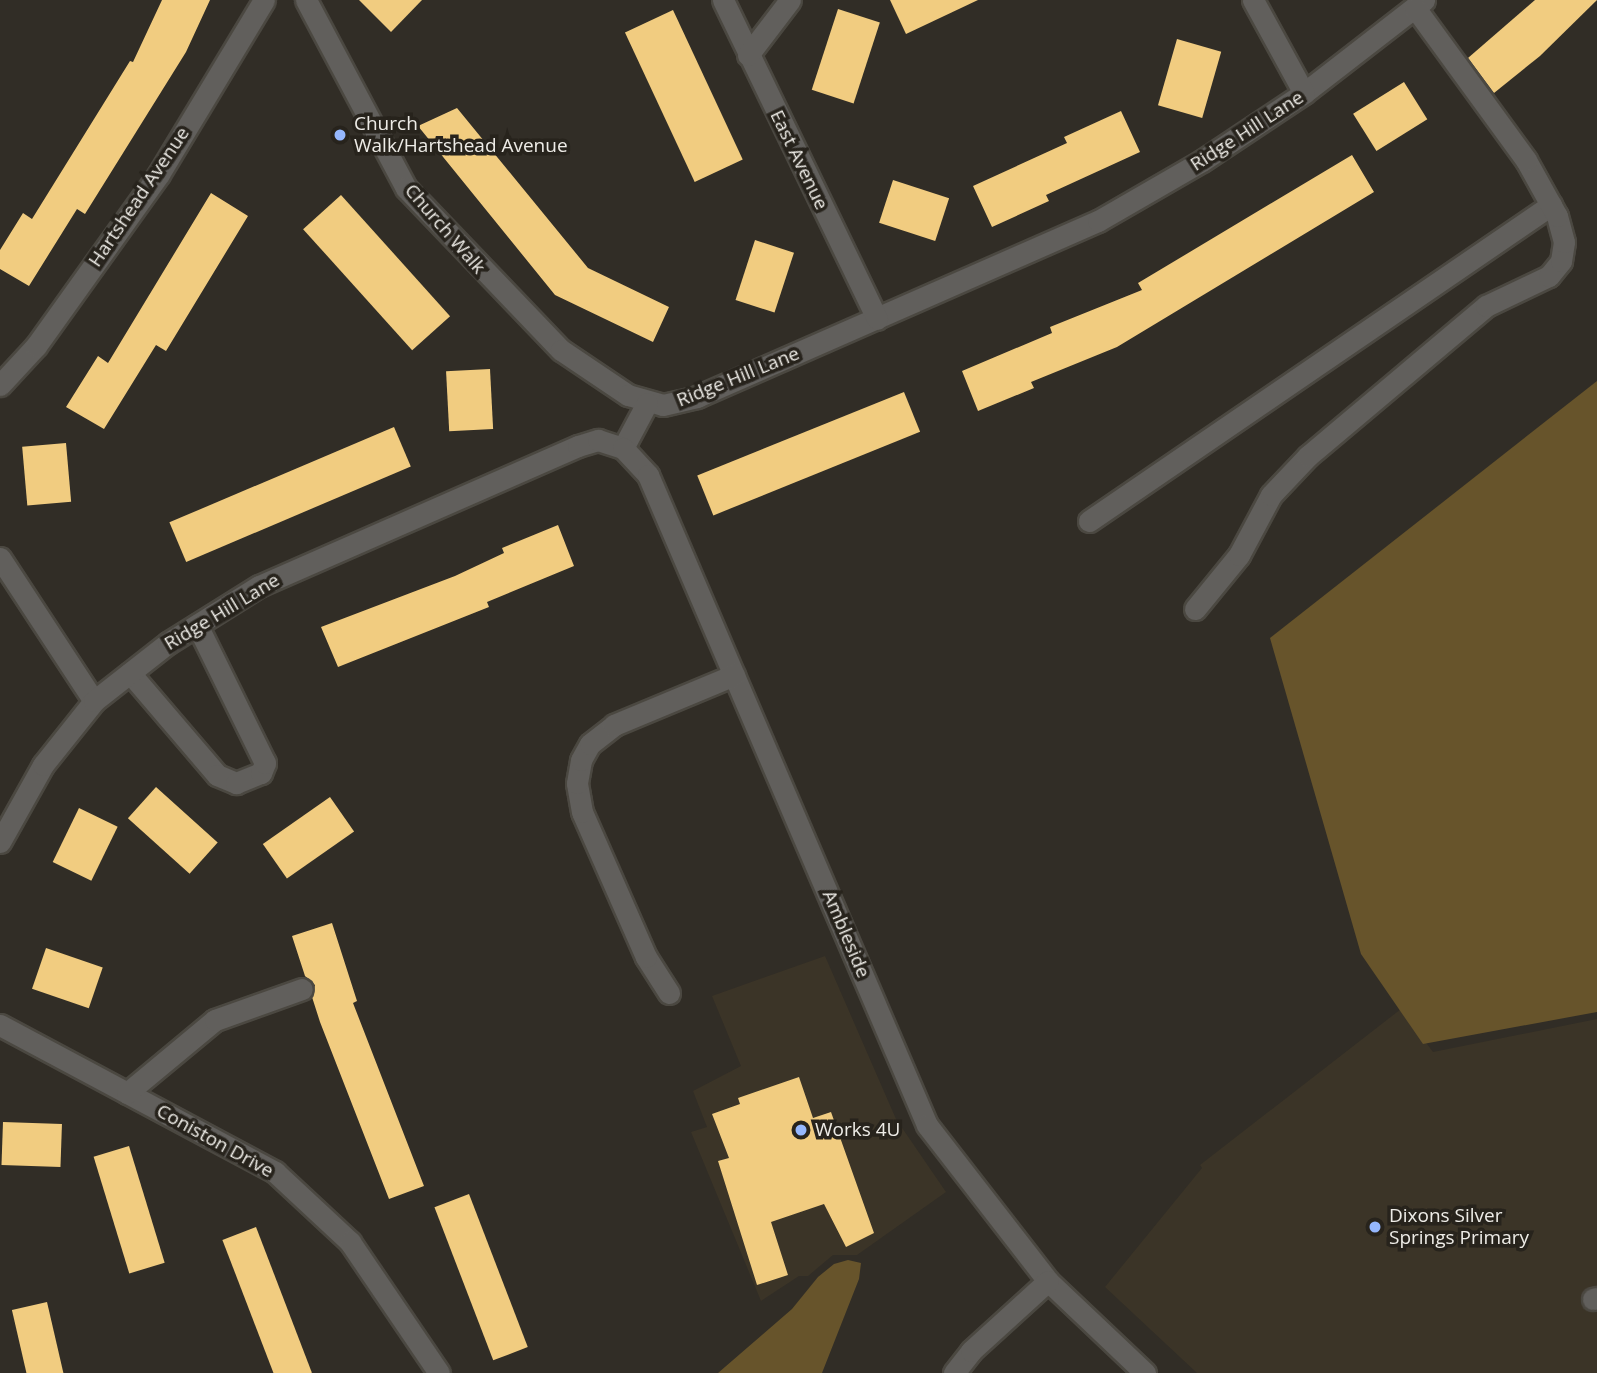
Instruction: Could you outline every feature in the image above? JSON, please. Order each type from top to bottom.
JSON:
[{"type":"street","name":"Hartshead Avenue","points":[[0,385],[36,345],[159,174],[264,0]]},
{"type":"street","name":"Church Walk","points":[[306,0],[406,188],[561,350],[606,384],[647,403]]},
{"type":"street","name":"East Avenue","points":[[723,0],[877,319]]},
{"type":"street","points":[[748,55],[790,0]]},
{"type":"street","points":[[1253,0],[1304,93]]},
{"type":"street","name":"Ridge Hill Lane","points":[[0,842],[43,765],[94,701],[197,625],[258,586],[578,446],[598,440],[623,447],[647,403],[663,405],[697,397],[1098,221],[1202,161],[1304,93],[1420,4]]},
{"type":"street","points":[[1195,609],[1239,555],[1271,495],[1308,456],[1486,306],[1549,276],[1561,261],[1563,242],[1551,205],[1526,160],[1420,4]]},
{"type":"street","points":[[1089,521],[1551,205]]},
{"type":"street","name":"Ambleside","points":[[623,447],[648,475],[927,1125],[1048,1281],[1144,1373]]},
{"type":"street","points":[[0,558],[94,701]]},
{"type":"street","points":[[130,673],[217,775],[236,783],[261,773],[265,763],[197,625]]},
{"type":"street","points":[[669,993],[646,957],[582,812],[577,783],[581,760],[590,744],[614,725],[734,675]]},
{"type":"street","points":[[127,1093],[215,1020],[302,989]]},
{"type":"street","name":"Coniston Drive","points":[[0,1025],[275,1172],[350,1242],[439,1373]]},
{"type":"street","points":[[954,1373],[971,1351],[1048,1281]]},
{"type":"shaded area","points":[[1597,381],[1597,1012],[1423,1044],[1361,954],[1270,638]]},
{"type":"shaded area","name":"Works 4U","points":[[825,956],[896,1119],[946,1192],[857,1255],[833,1255],[808,1276],[799,1276],[761,1301],[691,1132],[707,1127],[693,1091],[741,1066],[712,996]]},
{"type":"shaded area","name":"Dixons Silver Springs Primary","points":[[1401,1009],[1433,1052],[1597,1019],[1597,1373],[1197,1373],[1105,1287],[1202,1168],[1200,1165]]},
{"type":"shaded area","points":[[848,1260],[861,1263],[859,1279],[822,1373],[718,1373],[792,1309],[818,1277],[834,1264]]},
{"type":"building","points":[[162,0],[210,0],[186,52],[85,214],[77,209],[29,286],[0,269],[0,250],[23,213],[32,219],[130,61],[133,62]]},
{"type":"building","points":[[359,0],[422,0],[391,32]]},
{"type":"building","points":[[890,0],[978,0],[906,34]]},
{"type":"building","points":[[1535,0],[1597,0],[1540,56],[1494,93],[1468,58]]},
{"type":"building","points":[[838,9],[880,23],[854,103],[812,90]]},
{"type":"building","points":[[673,10],[743,160],[695,182],[625,32]]},
{"type":"building","points":[[1177,39],[1221,52],[1202,118],[1158,105]]},
{"type":"building","points":[[1404,82],[1427,119],[1376,151],[1353,114]]},
{"type":"building","points":[[457,108],[588,268],[669,307],[653,342],[555,295],[418,126]]},
{"type":"building","points":[[1121,111],[1140,152],[1046,195],[1049,201],[992,227],[973,186],[1067,143],[1064,137]]},
{"type":"building","points":[[1352,155],[1374,192],[1117,347],[1031,382],[1034,388],[978,411],[962,371],[1052,333],[1050,327],[1142,290],[1138,283]]},
{"type":"building","points":[[893,180],[949,198],[935,241],[879,223]]},
{"type":"building","points":[[211,193],[248,216],[166,351],[156,345],[104,429],[66,407],[98,356],[108,363]]},
{"type":"building","points":[[341,195],[450,316],[412,350],[303,229]]},
{"type":"building","points":[[755,240],[794,253],[775,313],[736,300]]},
{"type":"building","points":[[490,369],[493,429],[449,431],[446,371]]},
{"type":"building","points":[[904,392],[920,432],[713,515],[697,476]]},
{"type":"building","points":[[394,427],[411,467],[186,562],[169,522]]},
{"type":"building","points":[[66,443],[71,502],[27,506],[22,447]]},
{"type":"building","points":[[558,525],[574,566],[487,602],[489,607],[338,667],[321,627],[455,576],[504,553],[502,548]]},
{"type":"building","points":[[156,787],[218,843],[190,874],[128,818]]},
{"type":"building","points":[[330,797],[354,831],[287,878],[263,844]]},
{"type":"building","points":[[79,808],[118,827],[91,881],[53,862]]},
{"type":"building","points":[[332,923],[357,1001],[353,1003],[424,1186],[389,1199],[320,1022],[312,997],[315,985],[305,976],[292,936]]},
{"type":"building","points":[[46,948],[103,968],[89,1008],[32,989]]},
{"type":"building","points":[[799,1077],[813,1118],[831,1112],[874,1233],[846,1247],[824,1204],[771,1222],[788,1275],[757,1285],[718,1161],[729,1158],[712,1114],[740,1104],[738,1098]]},
{"type":"building","points":[[3,1122],[62,1124],[60,1167],[1,1165]]},
{"type":"building","points":[[129,1146],[165,1263],[129,1273],[94,1157]]},
{"type":"building","points":[[469,1194],[528,1347],[493,1360],[434,1207]]},
{"type":"building","points":[[256,1227],[312,1373],[273,1373],[222,1240]]},
{"type":"building","points":[[47,1302],[63,1373],[26,1373],[12,1310]]},
{"type":"place","name":"Church Walk/Hartshead Avenue","points":[[340,135]]},
{"type":"place","name":"Works 4U","points":[[801,1130]]},
{"type":"place","name":"Dixons Silver Springs Primary","points":[[1375,1227]]}]
